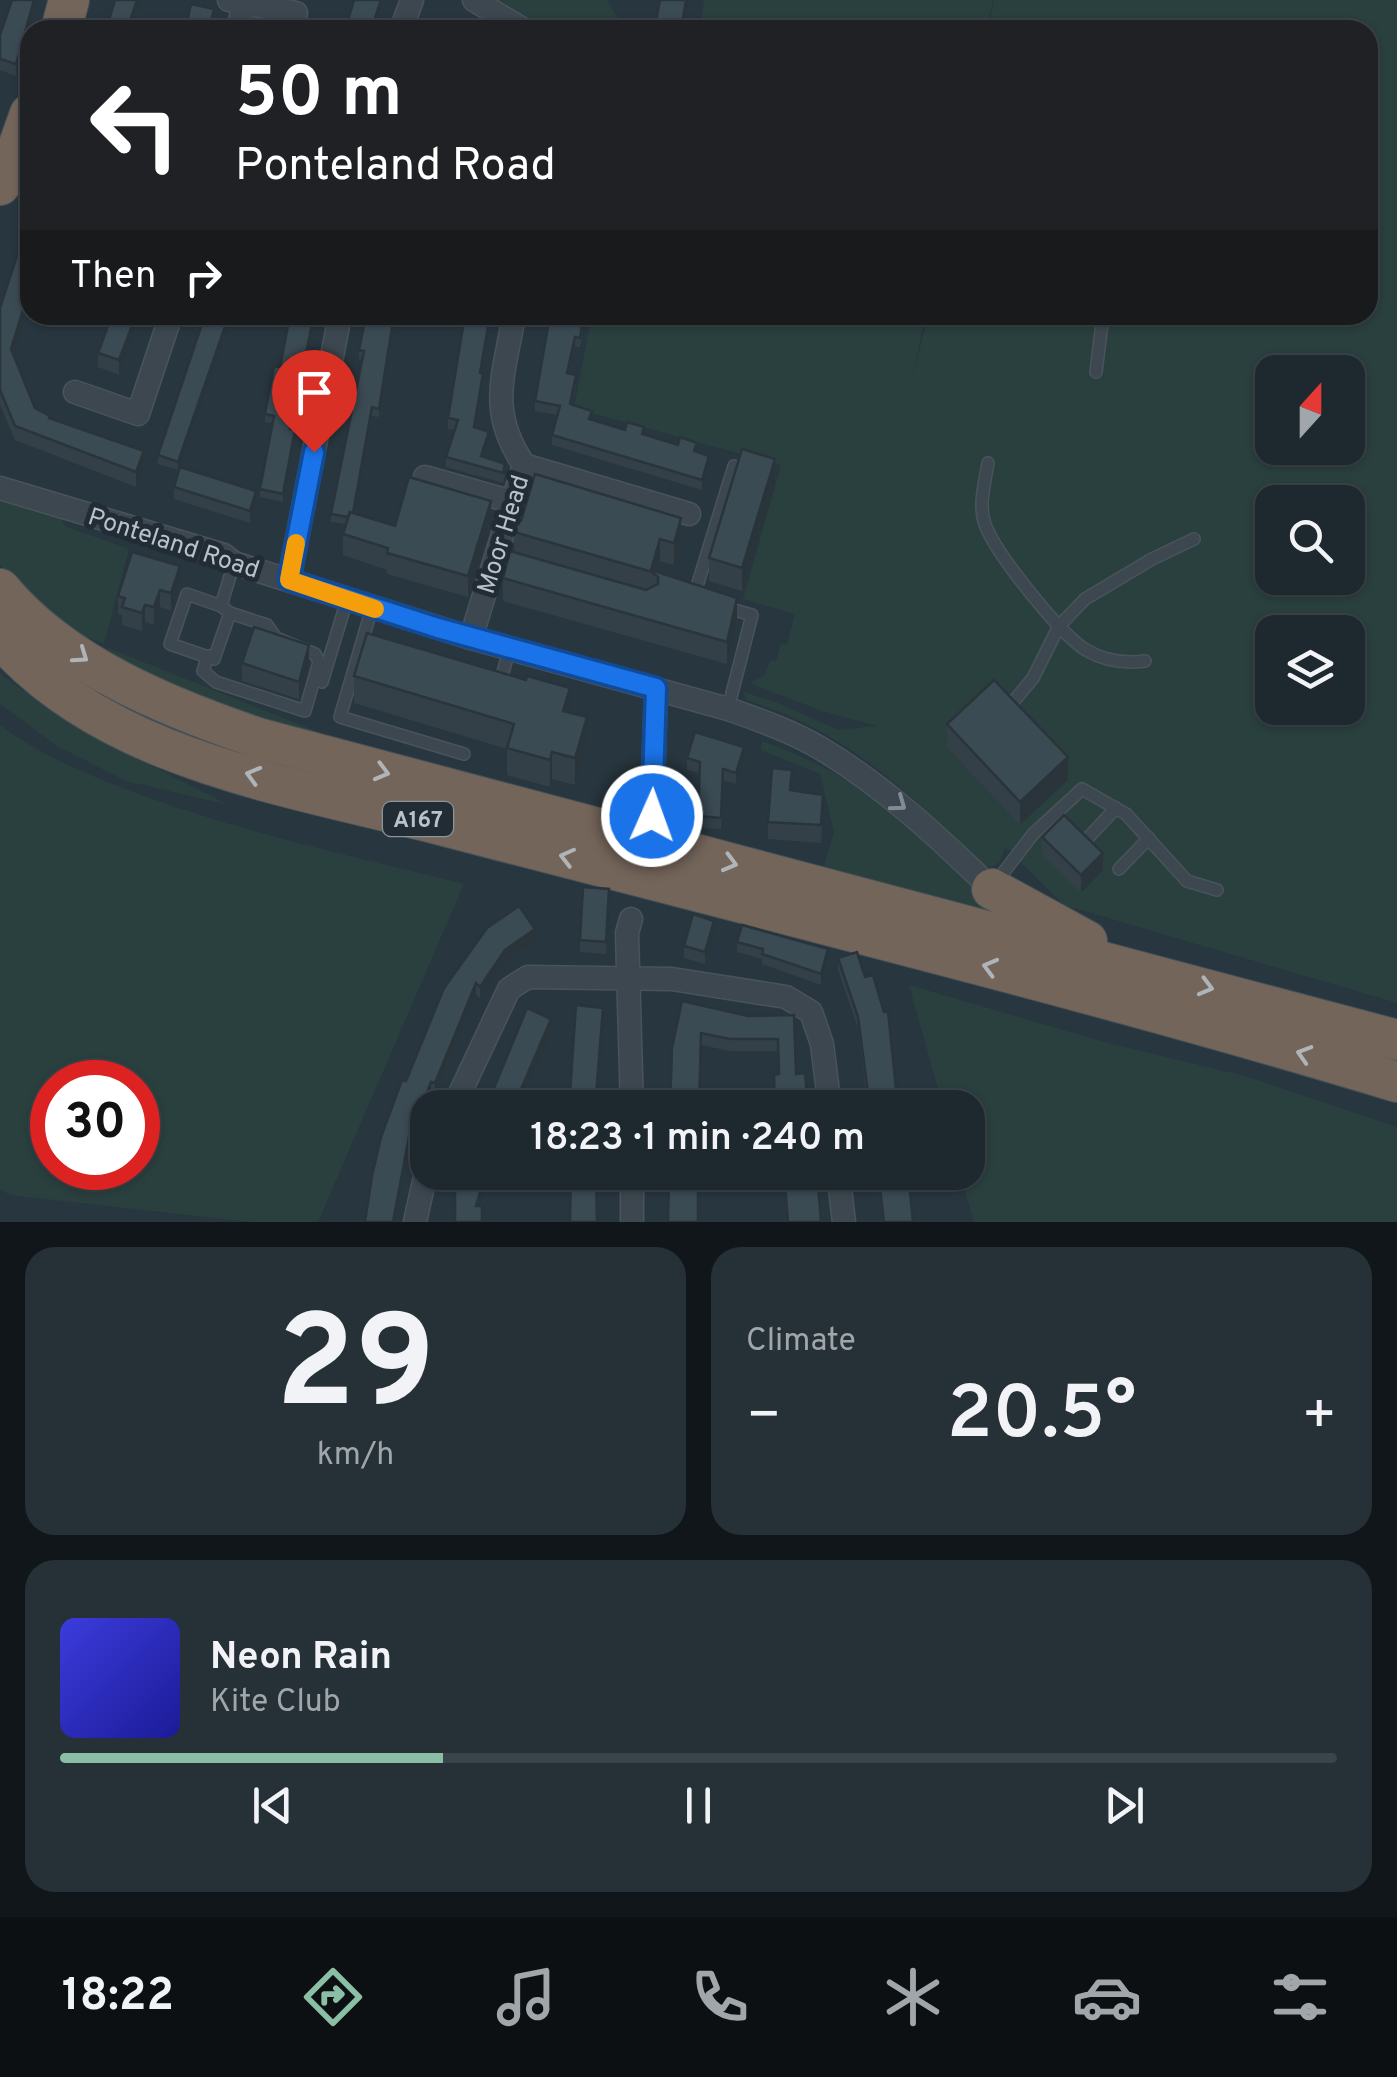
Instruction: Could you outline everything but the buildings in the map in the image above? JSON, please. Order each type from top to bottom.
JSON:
[{"type":"highway","points":[[4,168],[20,135]]},
{"type":"highway","name":"A167","points":[[0,589],[36,623],[115,679],[155,700],[258,738],[1397,1040]]},
{"type":"highway","name":"A167","points":[[12,651],[81,706],[132,732],[234,770],[906,945],[1397,1082]]},
{"type":"highway","points":[[992,889],[1144,971]]},
{"type":"street","points":[[474,0],[507,20]]},
{"type":"street","points":[[236,2],[296,14]]},
{"type":"street","points":[[76,392],[138,414],[168,325]]},
{"type":"street","points":[[289,580],[338,325]]},
{"type":"street","name":"Moor Head","points":[[471,638],[504,562],[513,502],[524,465],[501,420],[512,325]]},
{"type":"street","points":[[524,465],[689,514]]},
{"type":"street","points":[[425,477],[513,502]]},
{"type":"street","name":"Ponteland Road","points":[[0,488],[471,638],[728,708],[819,748],[910,811],[992,889]]},
{"type":"street","points":[[652,816],[656,688]]},
{"type":"street","points":[[631,919],[627,932],[632,1090]]},
{"type":"street","points":[[461,1090],[509,989],[528,977],[672,979],[786,997],[812,1012],[822,1044],[828,1090]]},
{"type":"street","points":[[415,1222],[422,1190]]},
{"type":"street","points":[[632,1190],[632,1222]]},
{"type":"street","points":[[840,1190],[844,1222]]},
{"type":"lane","points":[[1096,372],[1101,325]]},
{"type":"lane","points":[[988,464],[982,493],[983,521],[1012,568],[1059,626],[1084,648],[1126,664],[1145,662]]},
{"type":"lane","points":[[728,708],[752,615],[694,597],[734,466]]},
{"type":"lane","points":[[689,514],[715,524]]},
{"type":"lane","points":[[1009,707],[1033,678],[1059,626],[1085,599],[1194,539]]},
{"type":"lane","points":[[208,656],[203,672],[216,682],[305,712],[320,662],[310,649],[276,638],[267,624],[226,609],[187,594],[170,644],[208,656],[214,659],[226,609],[229,559]]},
{"type":"lane","points":[[322,682],[347,600]]},
{"type":"lane","points":[[372,608],[340,718],[464,754]]},
{"type":"lane","points":[[363,639],[380,644]]},
{"type":"lane","points":[[484,674],[501,679],[510,648]]},
{"type":"lane","points":[[992,889],[1033,834],[1082,788],[1126,814],[1187,881],[1217,890]]},
{"type":"lane","points":[[1086,839],[1116,808]]},
{"type":"lane","points":[[1119,869],[1148,838]]},
{"type":"green space","points":[[500,0],[607,0],[619,20],[531,20]]},
{"type":"green space","points":[[704,0],[993,0],[988,20],[701,20]]},
{"type":"green space","points":[[994,0],[1397,0],[1397,1003],[1064,905],[1005,847],[1000,862],[992,867],[981,865],[902,789],[846,746],[815,728],[746,700],[744,692],[838,730],[877,726],[822,711],[750,683],[765,675],[770,660],[776,661],[781,644],[787,645],[795,614],[743,599],[781,465],[574,408],[590,325],[923,325],[912,381],[926,325],[1378,325],[1378,20],[990,20]]},
{"type":"green space","points":[[0,496],[58,512],[65,526],[129,549],[104,644],[60,626],[25,595],[0,565]]},
{"type":"green space","points":[[108,648],[321,733],[493,783],[823,869],[834,832],[820,774],[761,750],[762,741],[820,766],[874,798],[1005,916],[258,727],[106,655]]},
{"type":"green space","points":[[0,673],[82,728],[229,805],[126,781],[57,746],[0,704]]},
{"type":"green space","points":[[0,725],[69,766],[183,810],[464,884],[318,1222],[251,1222],[10,1195],[0,1189]]},
{"type":"green space","points":[[909,985],[1104,1042],[1245,1076],[1397,1127],[1397,1222],[974,1222],[965,1190],[985,1190],[985,1090],[938,1090]]},
{"type":"slow traffic","points":[[296,543],[289,580],[375,609]]},
{"type":"route","points":[[314,452],[289,580],[438,628],[656,688],[652,816]]}]
